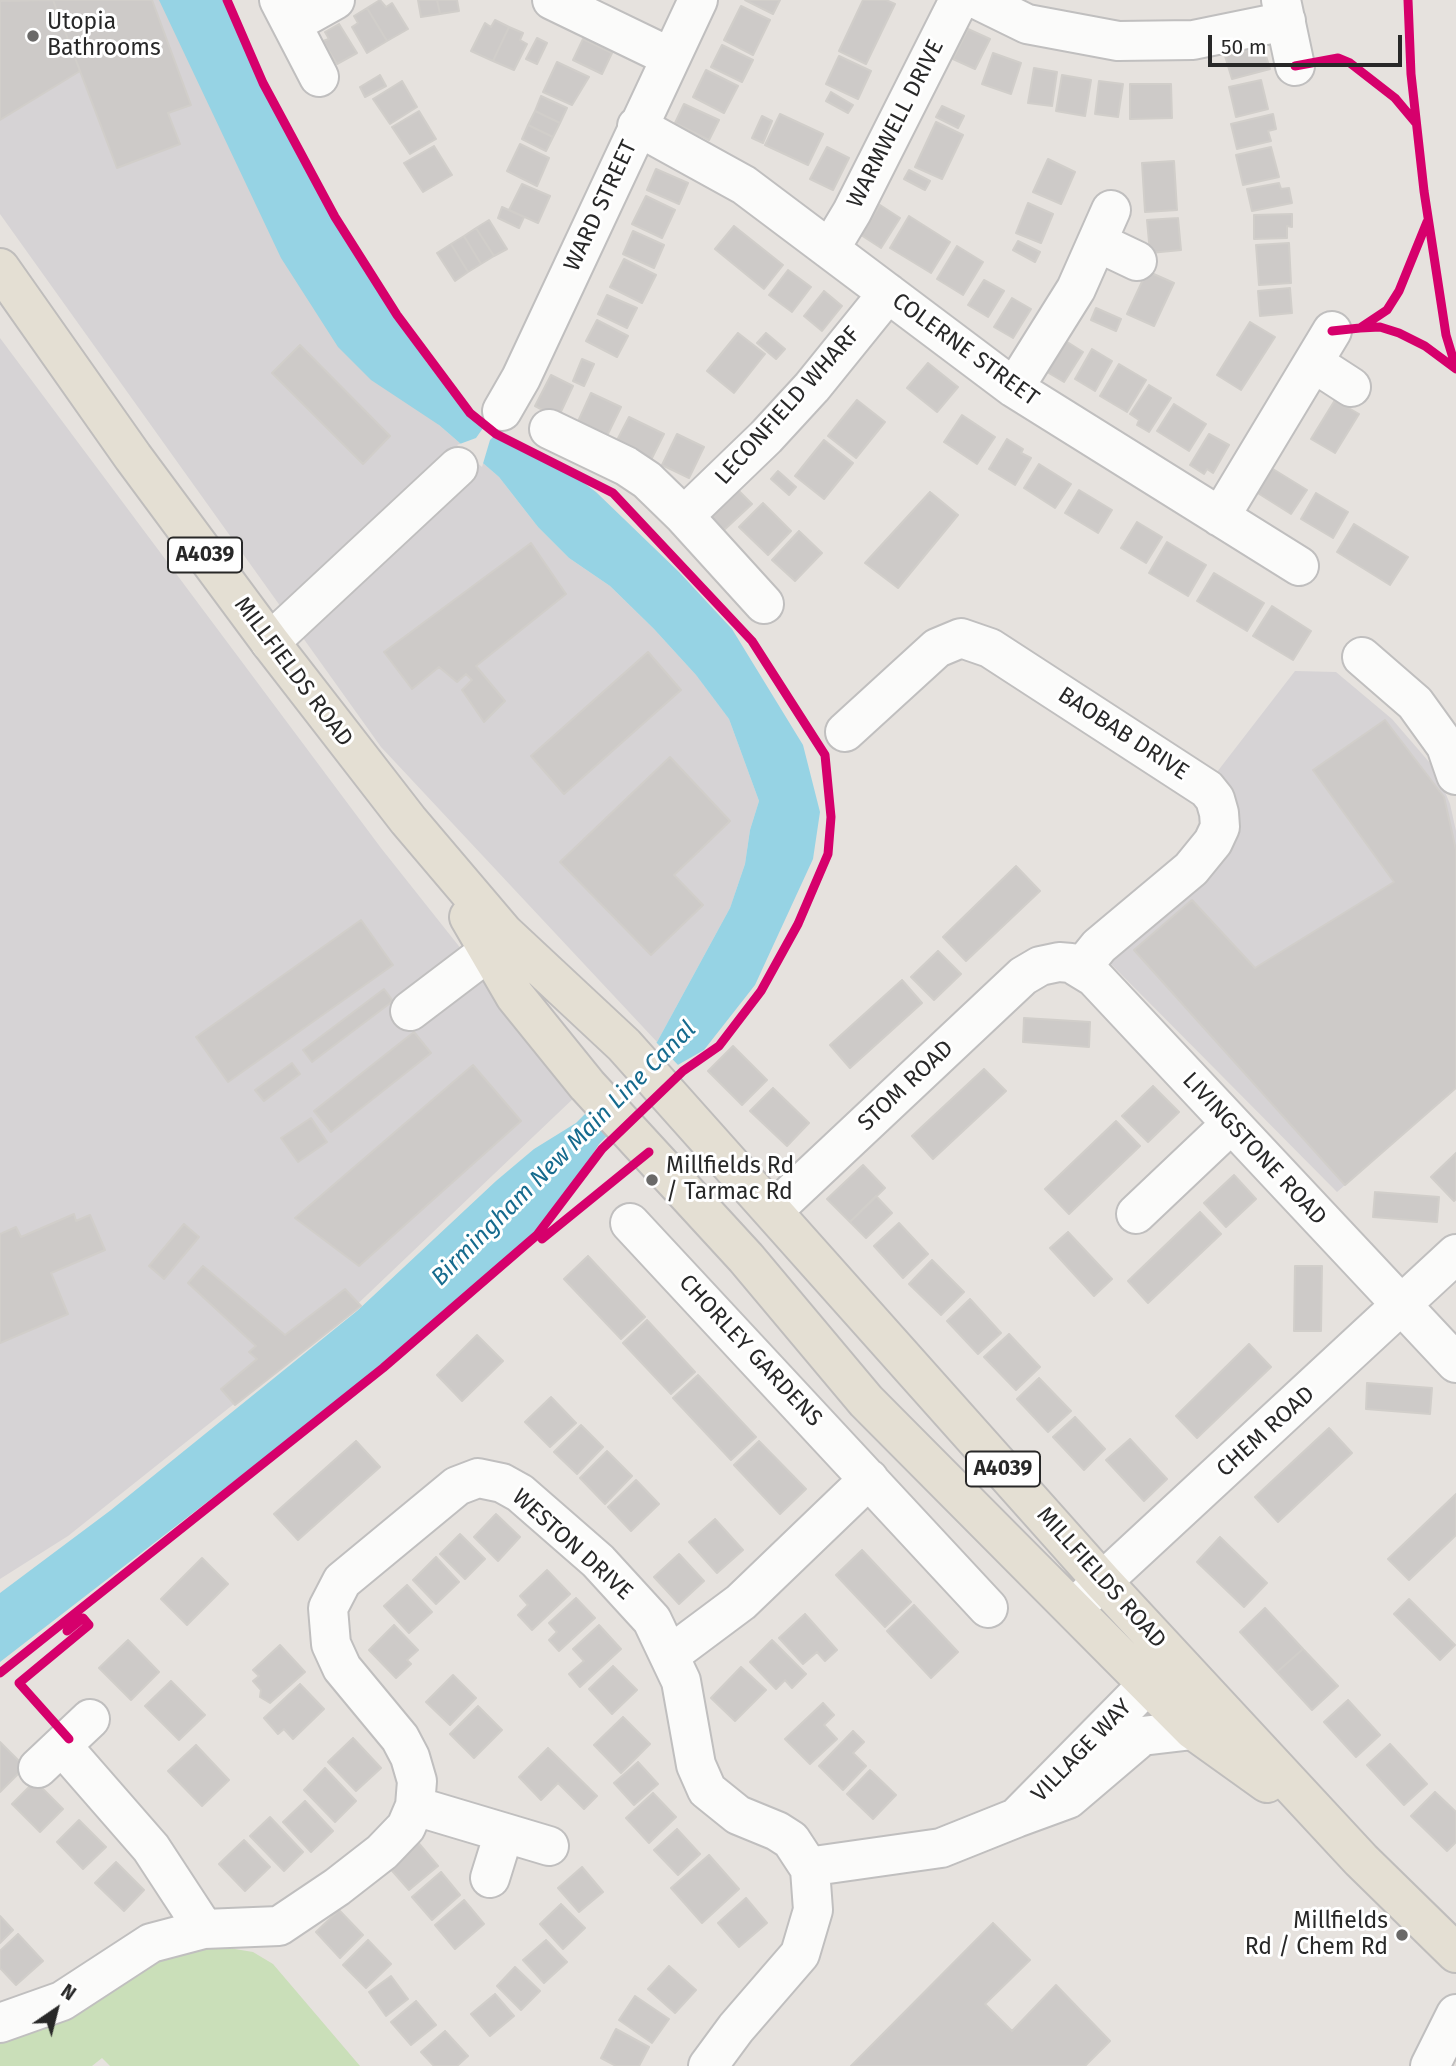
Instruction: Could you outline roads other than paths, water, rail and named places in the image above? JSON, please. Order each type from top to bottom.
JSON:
[{"type":"main road","name":"MILLFIELDS ROAD","points":[[0,268],[133,457],[270,642],[419,834],[496,942],[624,1045],[906,1357],[1102,1581],[1336,1831],[1454,1946]]},
{"type":"main road","name":"MILLFIELDS ROAD","points":[[496,942],[515,996],[587,1085],[746,1258],[866,1401],[1194,1730],[1336,1831]]},
{"type":"main road","points":[[866,1401],[906,1357]]},
{"type":"street","points":[[318,77],[285,12],[335,0]]},
{"type":"street","points":[[552,0],[670,57]]},
{"type":"street","name":"WARD STREET","points":[[502,411],[521,378],[698,0]]},
{"type":"street","name":"WARMWELL DRIVE","points":[[831,247],[852,212],[959,0]]},
{"type":"street","points":[[978,0],[1027,24],[1118,41],[1193,40],[1283,10],[1295,66]]},
{"type":"street","name":"COLERNE STREET","points":[[637,126],[744,185],[831,247],[1014,388],[1299,566]]},
{"type":"street","points":[[1014,388],[1061,316],[1104,226],[1137,261]]},
{"type":"street","name":"LECONFIELD WHARF","points":[[684,516],[785,417],[888,293]]},
{"type":"street","points":[[1220,517],[1323,347],[1350,387]]},
{"type":"street","points":[[549,429],[626,466],[648,480],[764,604]]},
{"type":"street","points":[[270,642],[458,467]]},
{"type":"street","name":"BAOBAB DRIVE","points":[[845,732],[937,648],[961,638],[990,648],[1207,789],[1215,799],[1219,813],[1220,827],[1213,842],[1191,870],[1099,946],[1082,967]]},
{"type":"street","points":[[1362,657],[1415,704],[1447,746],[1456,775]]},
{"type":"street","points":[[411,1012],[496,942]]},
{"type":"street","name":"STOM ROAD","points":[[774,1210],[1023,976],[1040,965],[1059,962],[1082,967]]},
{"type":"street","name":"LIVINGSTONE ROAD","points":[[1082,967],[1456,1363]]},
{"type":"street","points":[[1136,1214],[1230,1125]]},
{"type":"street","name":"CHORLEY GARDENS","points":[[630,1223],[988,1608]]},
{"type":"street","name":"CHEM ROAD","points":[[1073,1608],[1403,1306],[1456,1254]]},
{"type":"street","name":"WESTON DRIVE","points":[[415,1806],[417,1781],[411,1757],[400,1738],[342,1668],[331,1644],[328,1608],[342,1581],[457,1486],[478,1478],[502,1483],[520,1493],[598,1561],[652,1620],[681,1681],[696,1765],[707,1790],[738,1815],[777,1831],[791,1840],[810,1869],[813,1910],[800,1954],[736,2028],[708,2066]]},
{"type":"street","points":[[670,1655],[741,1602],[869,1479]]},
{"type":"street","name":"VILLAGE WAY","points":[[1016,1818],[1148,1684]]},
{"type":"street","points":[[90,1719],[50,1757],[151,1848],[204,1929]]},
{"type":"street","name":"VILLAGE WAY","points":[[810,1869],[814,1866],[941,1847],[1068,1798],[1142,1736],[1194,1730]]},
{"type":"street","points":[[0,2024],[62,2001],[151,1943],[204,1929],[279,1926],[292,1920],[382,1852],[406,1827],[415,1806],[549,1846]]},
{"type":"street","points":[[490,1878],[504,1833]]},
{"type":"street","points":[[1430,2066],[1456,2014]]},
{"type":"water","name":"Birmingham New Main Line Canal","points":[[159,0],[223,0],[302,163],[427,363],[461,405],[521,450],[572,474],[596,492],[679,572],[732,629],[803,745],[820,812],[813,859],[755,985],[704,1050],[676,1066],[599,1144],[569,1193],[535,1234],[334,1404],[0,1662],[0,1593],[111,1510],[357,1311],[496,1181],[534,1149],[576,1123],[657,1042],[730,908],[745,864],[750,830],[759,801],[729,719],[696,675],[654,629],[610,586],[569,558],[538,527],[499,477],[439,425],[371,380],[338,347],[281,258]]},
{"type":"place","name":"Utopia Bathrooms","points":[[33,36]]},
{"type":"place","name":"Millfields Rd / Tarmac Rd","points":[[652,1180]]},
{"type":"place","name":"Millfields Rd / Chem Rd","points":[[1402,1935]]}]
